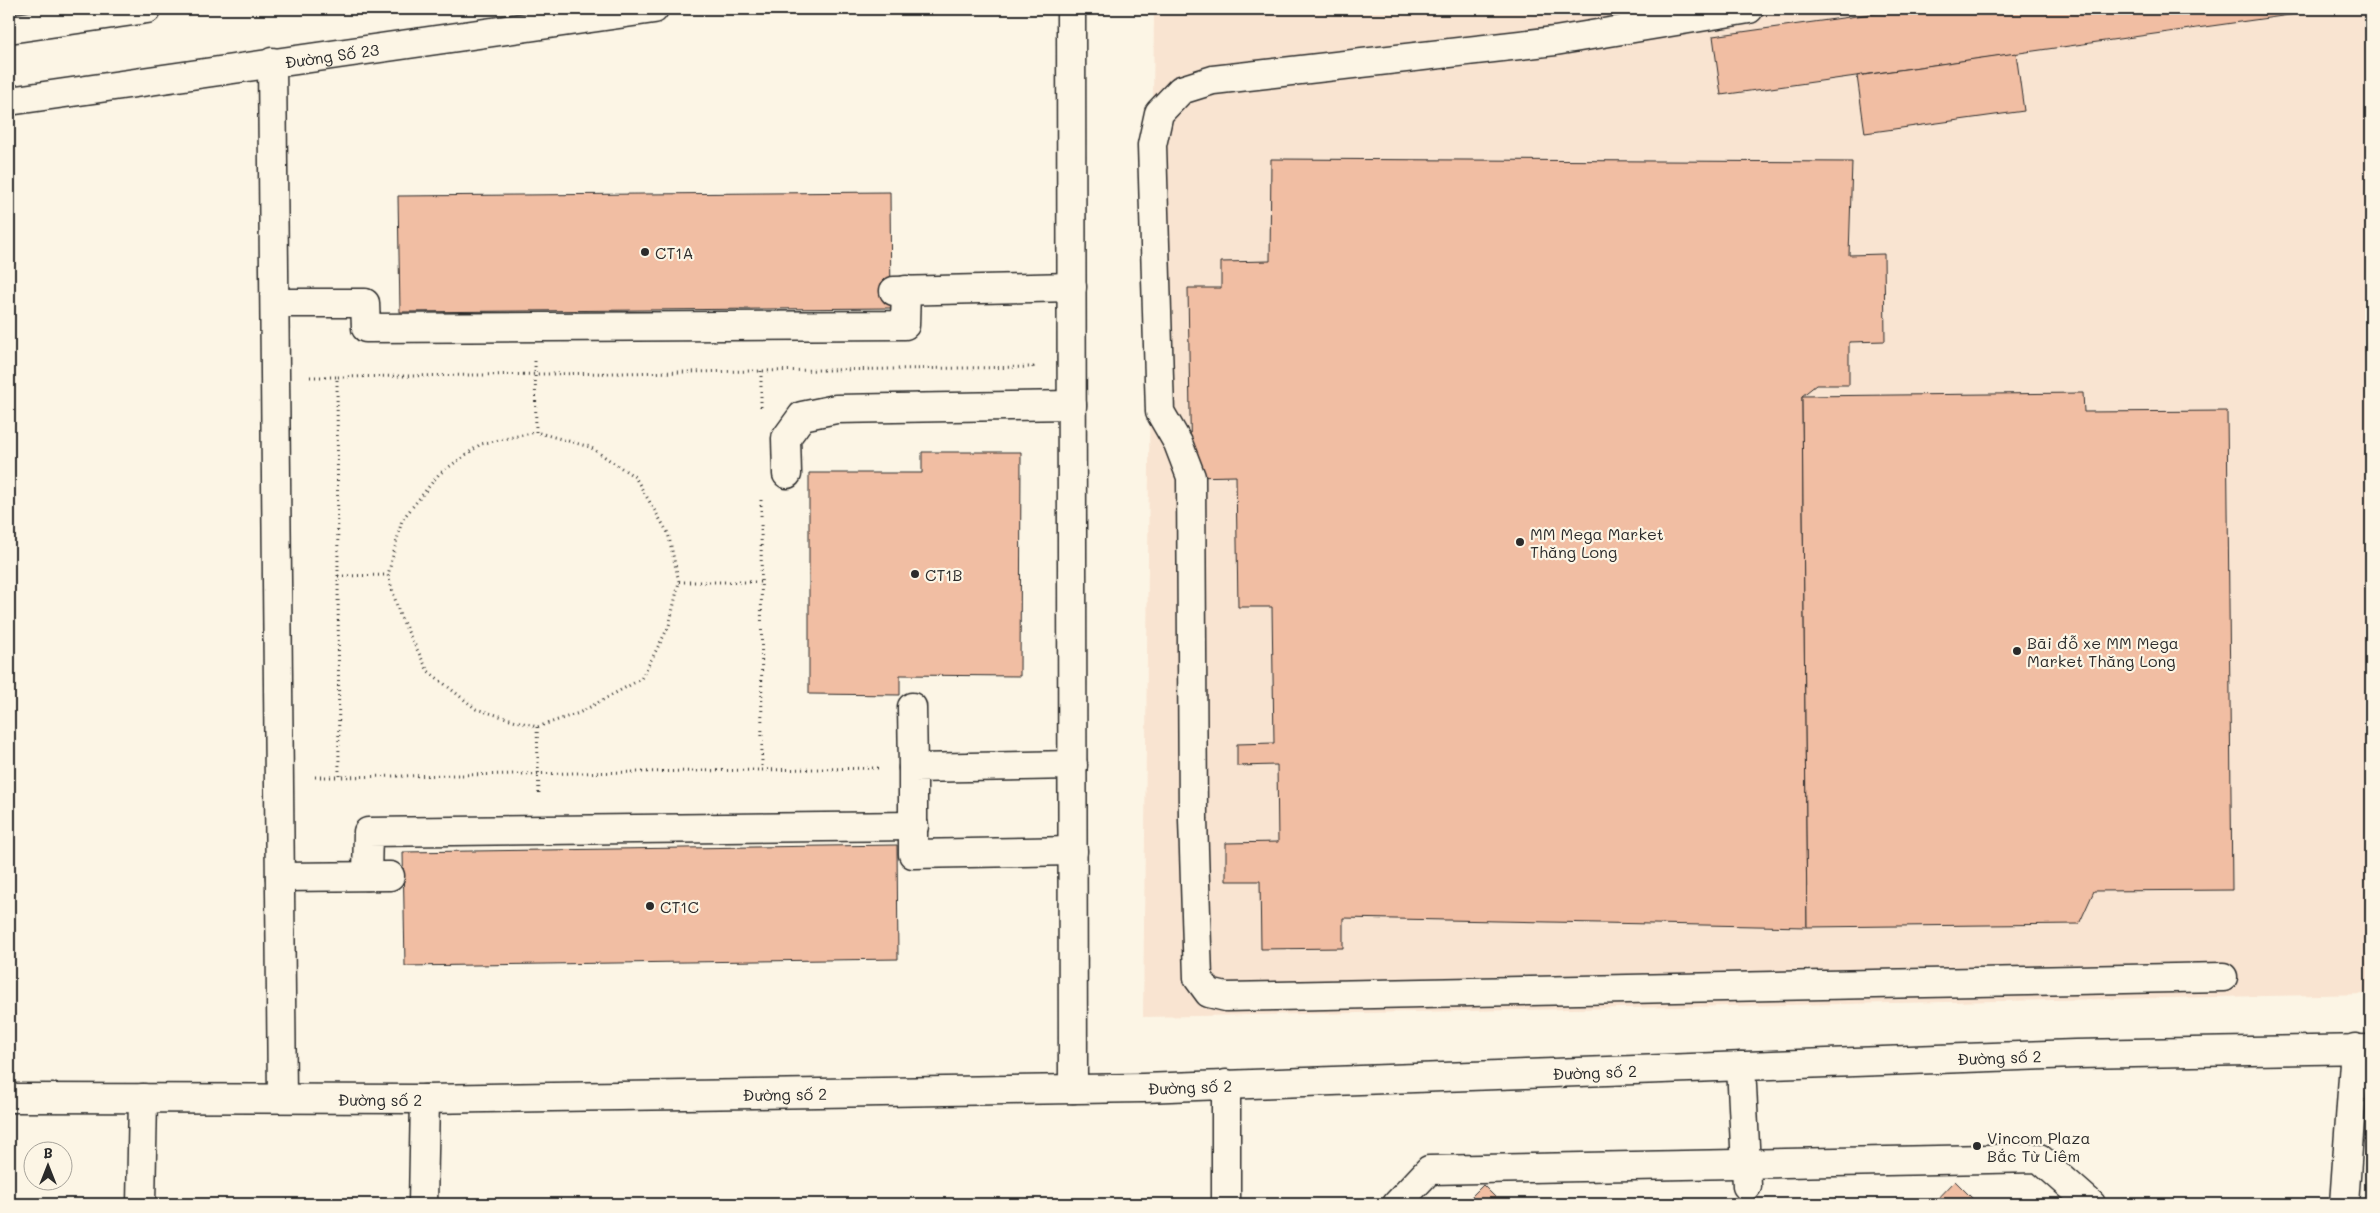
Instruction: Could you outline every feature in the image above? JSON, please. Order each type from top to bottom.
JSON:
[{"type":"street","points":[[9,29],[147,9]]},
{"type":"street","name":"Đường Số 23","points":[[9,101],[654,9]]},
{"type":"street","points":[[1071,9],[1073,1089]]},
{"type":"street","points":[[1749,9],[1555,41],[1213,80],[1181,90],[1159,112],[1152,145],[1160,412],[1178,443],[1191,477],[1193,818],[1198,978],[1209,992],[1226,997],[2223,977]]},
{"type":"street","points":[[272,62],[282,1098]]},
{"type":"street","points":[[275,303],[366,303],[366,328],[905,325],[900,290],[1072,287]]},
{"type":"street","points":[[787,474],[786,438],[802,416],[836,409],[1072,405]]},
{"type":"street","points":[[912,707],[913,854],[1072,851]]},
{"type":"street","points":[[913,768],[1072,765]]},
{"type":"street","points":[[280,877],[379,876],[368,832],[914,826]]},
{"type":"street","points":[[2344,1204],[2363,1049]]},
{"type":"street","name":"Đường số 2","points":[[9,1098],[425,1099],[1073,1089],[2075,1054],[2363,1049]]},
{"type":"street","points":[[1741,1066],[1746,1174]]},
{"type":"street","points":[[1226,1084],[1226,1204]]},
{"type":"street","points":[[142,1204],[143,1098]]},
{"type":"street","points":[[423,1204],[425,1099]]},
{"type":"street","points":[[1397,1204],[1429,1170],[1746,1174],[2039,1158],[2091,1204]]},
{"type":"path","points":[[913,768],[340,777],[337,377],[1033,367],[1035,406]]},
{"type":"path","points":[[761,372],[761,419]]},
{"type":"path","points":[[535,374],[536,432]]},
{"type":"path","points":[[536,432],[590,447],[635,477],[668,533],[679,582],[669,626],[641,679],[579,713],[537,727],[476,709],[428,671],[400,616],[388,575],[402,520],[439,474],[481,444],[536,432]]},
{"type":"path","points":[[762,496],[762,770]]},
{"type":"path","points":[[338,576],[388,575]]},
{"type":"path","points":[[679,582],[762,582]]},
{"type":"path","points":[[537,727],[538,774]]},
{"type":"shaded area","points":[[1176,9],[2371,9],[2371,994],[1143,1017],[1154,12]]},
{"type":"building","points":[[1907,9],[2325,10],[1721,95],[1713,36]]},
{"type":"building","points":[[2016,53],[2024,111],[1865,133],[1857,76]]},
{"type":"building","name":"MM Mega Market Thăng Long","points":[[1271,159],[1852,162],[1849,255],[1884,254],[1885,341],[1849,342],[1849,385],[1816,385],[1802,396],[1807,927],[1343,918],[1343,948],[1261,949],[1260,881],[1226,881],[1226,843],[1278,842],[1277,765],[1237,766],[1237,744],[1274,743],[1272,607],[1238,607],[1236,476],[1191,477],[1188,288],[1221,288],[1221,262],[1270,261]]},
{"type":"building","name":"CT1A","points":[[890,192],[891,308],[400,312],[398,196]]},
{"type":"building","name":"Bãi đỗ xe MM Mega Market Thăng Long","points":[[2083,393],[2084,412],[2227,411],[2232,890],[2094,891],[2079,924],[1807,927],[1802,396]]},
{"type":"building","name":"CT1B","points":[[922,452],[1021,452],[1020,676],[900,675],[900,695],[809,694],[809,473],[922,473]]},
{"type":"building","name":"CT1C","points":[[897,845],[898,959],[405,966],[403,852]]},
{"type":"building","points":[[1955,1181],[1978,1204],[1933,1204]]},
{"type":"building","points":[[1483,1185],[1502,1204],[1464,1204]]},
{"type":"place","name":"CT1A","points":[[645,252]]},
{"type":"place","name":"MM Mega Market Thăng Long","points":[[1520,542]]},
{"type":"place","name":"CT1B","points":[[915,574]]},
{"type":"place","name":"Bãi đỗ xe MM Mega Market Thăng Long","points":[[2017,651]]},
{"type":"place","name":"CT1C","points":[[650,906]]},
{"type":"place","name":"Vincom Plaza Bắc Từ Liêm","points":[[1977,1146]]}]
